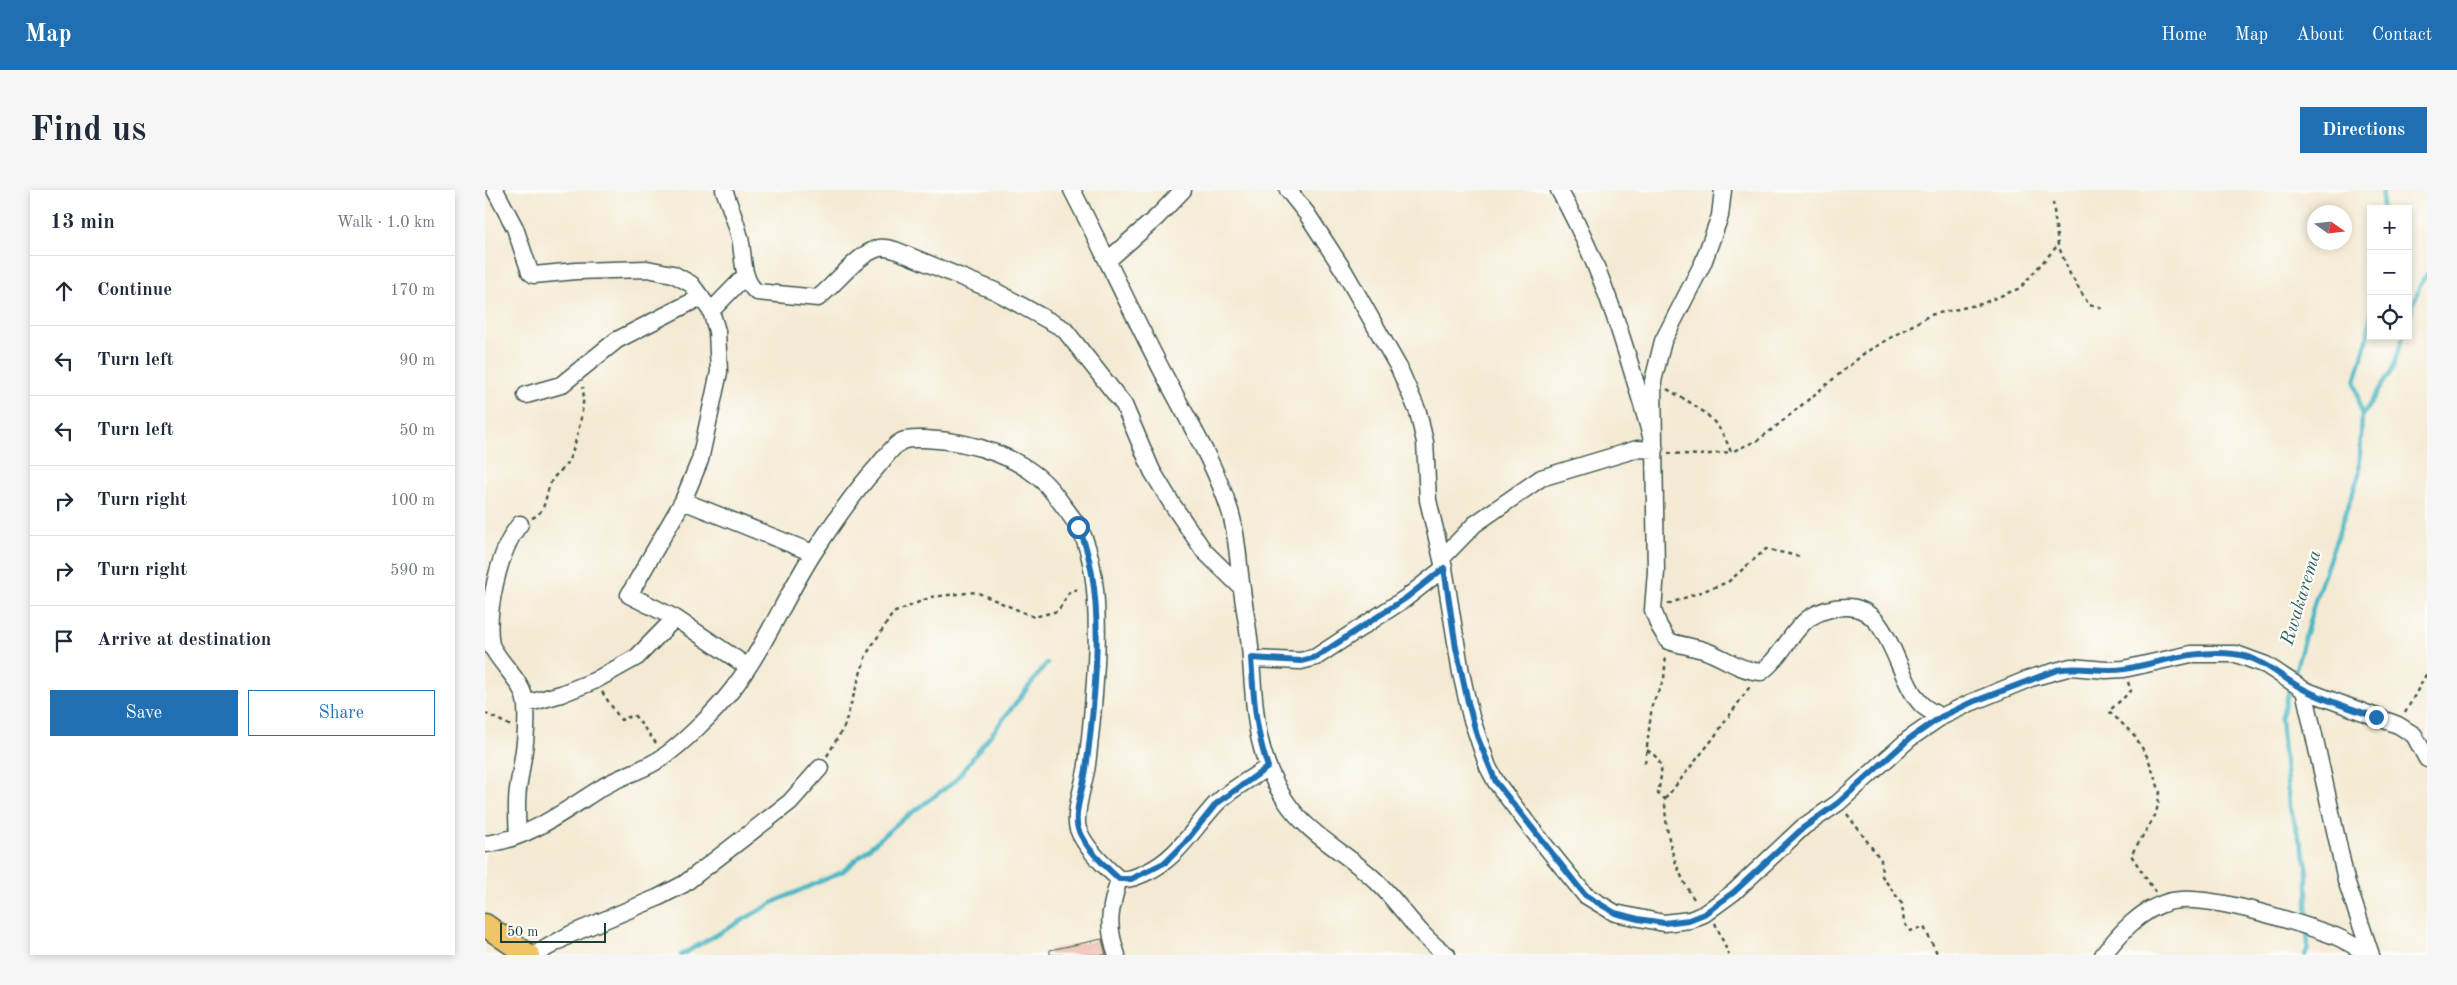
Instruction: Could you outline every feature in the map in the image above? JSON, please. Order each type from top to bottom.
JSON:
[{"type":"highway","points":[[485,925],[528,955]]},
{"type":"street","points":[[495,190],[515,228],[530,272],[534,275],[576,271],[647,269],[673,274],[691,284],[711,311],[717,331],[719,372],[699,460],[683,501],[629,594],[675,618],[748,667]]},
{"type":"street","points":[[724,190],[741,242],[746,275],[751,288],[757,292],[818,298],[831,288],[850,266],[880,248],[895,250],[995,291],[1064,329],[1124,405],[1152,471],[1171,504],[1204,551],[1242,588]]},
{"type":"street","points":[[1072,190],[1169,384],[1192,424],[1218,482],[1233,524],[1251,658],[1258,739],[1268,767],[1285,800],[1300,819],[1374,878],[1404,910],[1423,937],[1447,955]]},
{"type":"street","points":[[1107,261],[1157,218],[1183,190]]},
{"type":"street","points":[[1288,190],[1307,214],[1344,271],[1392,354],[1411,393],[1425,442],[1428,500],[1443,563],[1456,648],[1477,736],[1496,782],[1585,895],[1615,913],[1664,923],[1689,920],[1706,912],[1734,892],[1803,828],[1838,803],[1909,739],[1941,717],[2010,686],[2071,666],[2093,670],[2124,669],[2191,654],[2236,654],[2266,665],[2304,690],[2399,725],[2414,735],[2427,759]]},
{"type":"street","points":[[1559,190],[1593,259],[1617,323],[1655,450]]},
{"type":"street","points":[[1723,190],[1720,216],[1703,263],[1663,341],[1653,381],[1656,571],[1653,610],[1659,626],[1668,641],[1705,651],[1745,670],[1761,672],[1781,654],[1797,629],[1809,618],[1825,610],[1854,607],[1867,612],[1878,625],[1894,651],[1913,693],[1923,706],[1941,717]]},
{"type":"street","points":[[711,311],[746,275]]},
{"type":"street","points":[[526,395],[561,385],[617,340],[701,297]]},
{"type":"street","points":[[485,844],[518,835],[605,786],[657,761],[711,715],[748,667],[813,553],[864,481],[899,442],[909,439],[939,440],[987,450],[1028,469],[1041,477],[1078,527],[1091,565],[1094,587],[1095,647],[1092,715],[1078,825],[1088,845],[1119,879],[1131,879],[1166,862],[1184,844],[1216,804],[1268,767]]},
{"type":"street","points":[[1251,658],[1301,661],[1316,657],[1406,598],[1443,563],[1475,524],[1541,478],[1637,449],[1655,450]]},
{"type":"street","points":[[683,501],[813,553]]},
{"type":"street","points":[[518,835],[518,791],[526,732],[526,704],[522,690],[492,646],[487,634],[485,614],[496,570],[510,535],[520,524]]},
{"type":"street","points":[[526,704],[561,694],[594,681],[637,657],[675,618]]},
{"type":"street","points":[[2304,690],[2346,880],[2370,955]]},
{"type":"street","points":[[533,955],[571,934],[657,898],[684,884],[790,802],[820,768]]},
{"type":"street","points":[[1117,955],[1109,932],[1109,919],[1119,879]]},
{"type":"street","points":[[2103,955],[2119,935],[2152,908],[2170,902],[2193,901],[2214,902],[2337,937],[2370,955]]},
{"type":"path","points":[[2053,202],[2058,245],[2070,274],[2089,305],[2104,308]]},
{"type":"path","points":[[1655,450],[1677,455],[1731,452],[1758,440],[1866,352],[1930,316],[1981,304],[2020,288],[2058,245]]},
{"type":"path","points":[[520,524],[537,517],[547,500],[551,482],[567,464],[573,453],[583,403],[583,388],[573,376]]},
{"type":"path","points":[[1653,381],[1705,411],[1723,433],[1731,452]]},
{"type":"path","points":[[1653,610],[1728,582],[1766,549],[1802,557]]},
{"type":"path","points":[[820,768],[843,727],[866,654],[893,613],[931,597],[976,592],[1034,616],[1058,610],[1070,591],[1094,587]]},
{"type":"path","points":[[1645,762],[1653,705],[1664,679],[1668,641]]},
{"type":"path","points":[[2124,669],[2131,691],[2109,711],[2135,736],[2148,758],[2159,792],[2157,814],[2131,855],[2162,904]]},
{"type":"path","points":[[1729,955],[1721,940],[1718,927],[1687,889],[1675,864],[1669,842],[1665,800],[1712,740],[1761,672]]},
{"type":"path","points":[[2399,725],[2427,672]]},
{"type":"path","points":[[594,681],[621,720],[633,715],[665,754]]},
{"type":"path","points":[[485,713],[494,719],[526,732]]},
{"type":"path","points":[[1647,750],[1657,756],[1661,767],[1658,794],[1665,800]]},
{"type":"path","points":[[1838,803],[1881,860],[1882,876],[1902,904],[1904,923],[1910,931],[1924,928],[1938,955]]},
{"type":"building","points":[[1102,939],[1106,955],[1050,955],[1050,950]]},
{"type":"waterway","name":"Rwakarema","points":[[2382,205],[2383,190]]},
{"type":"waterway","points":[[2412,309],[2420,285],[2427,274]]},
{"type":"waterway","name":"Rwakarema","points":[[2293,679],[2316,597],[2359,475],[2362,416],[2355,382],[2367,339]]},
{"type":"waterway","points":[[2362,416],[2393,368],[2402,340]]},
{"type":"waterway","points":[[681,955],[778,900],[842,872],[899,822],[954,782],[1047,663]]},
{"type":"waterway","name":"Rwakarema","points":[[2290,686],[2281,719],[2289,804],[2307,865],[2307,922]]},
{"type":"waterway","name":"Rwakarema","points":[[2305,955],[2308,948],[2307,929]]},
{"type":"route","points":[[1078,527],[1085,540],[1094,587],[1095,671],[1091,732],[1077,820],[1079,830],[1101,862],[1119,879],[1124,880],[1155,869],[1166,862],[1184,844],[1216,804],[1268,767],[1258,739],[1251,658],[1301,661],[1316,657],[1406,598],[1444,568],[1456,648],[1471,716],[1488,767],[1496,782],[1515,805],[1529,827],[1585,895],[1615,913],[1638,919],[1664,923],[1689,920],[1704,914],[1734,892],[1803,828],[1838,803],[1909,739],[1941,717],[2010,686],[2071,666],[2093,670],[2124,669],[2191,654],[2236,654],[2266,665],[2304,690],[2376,717]]}]
